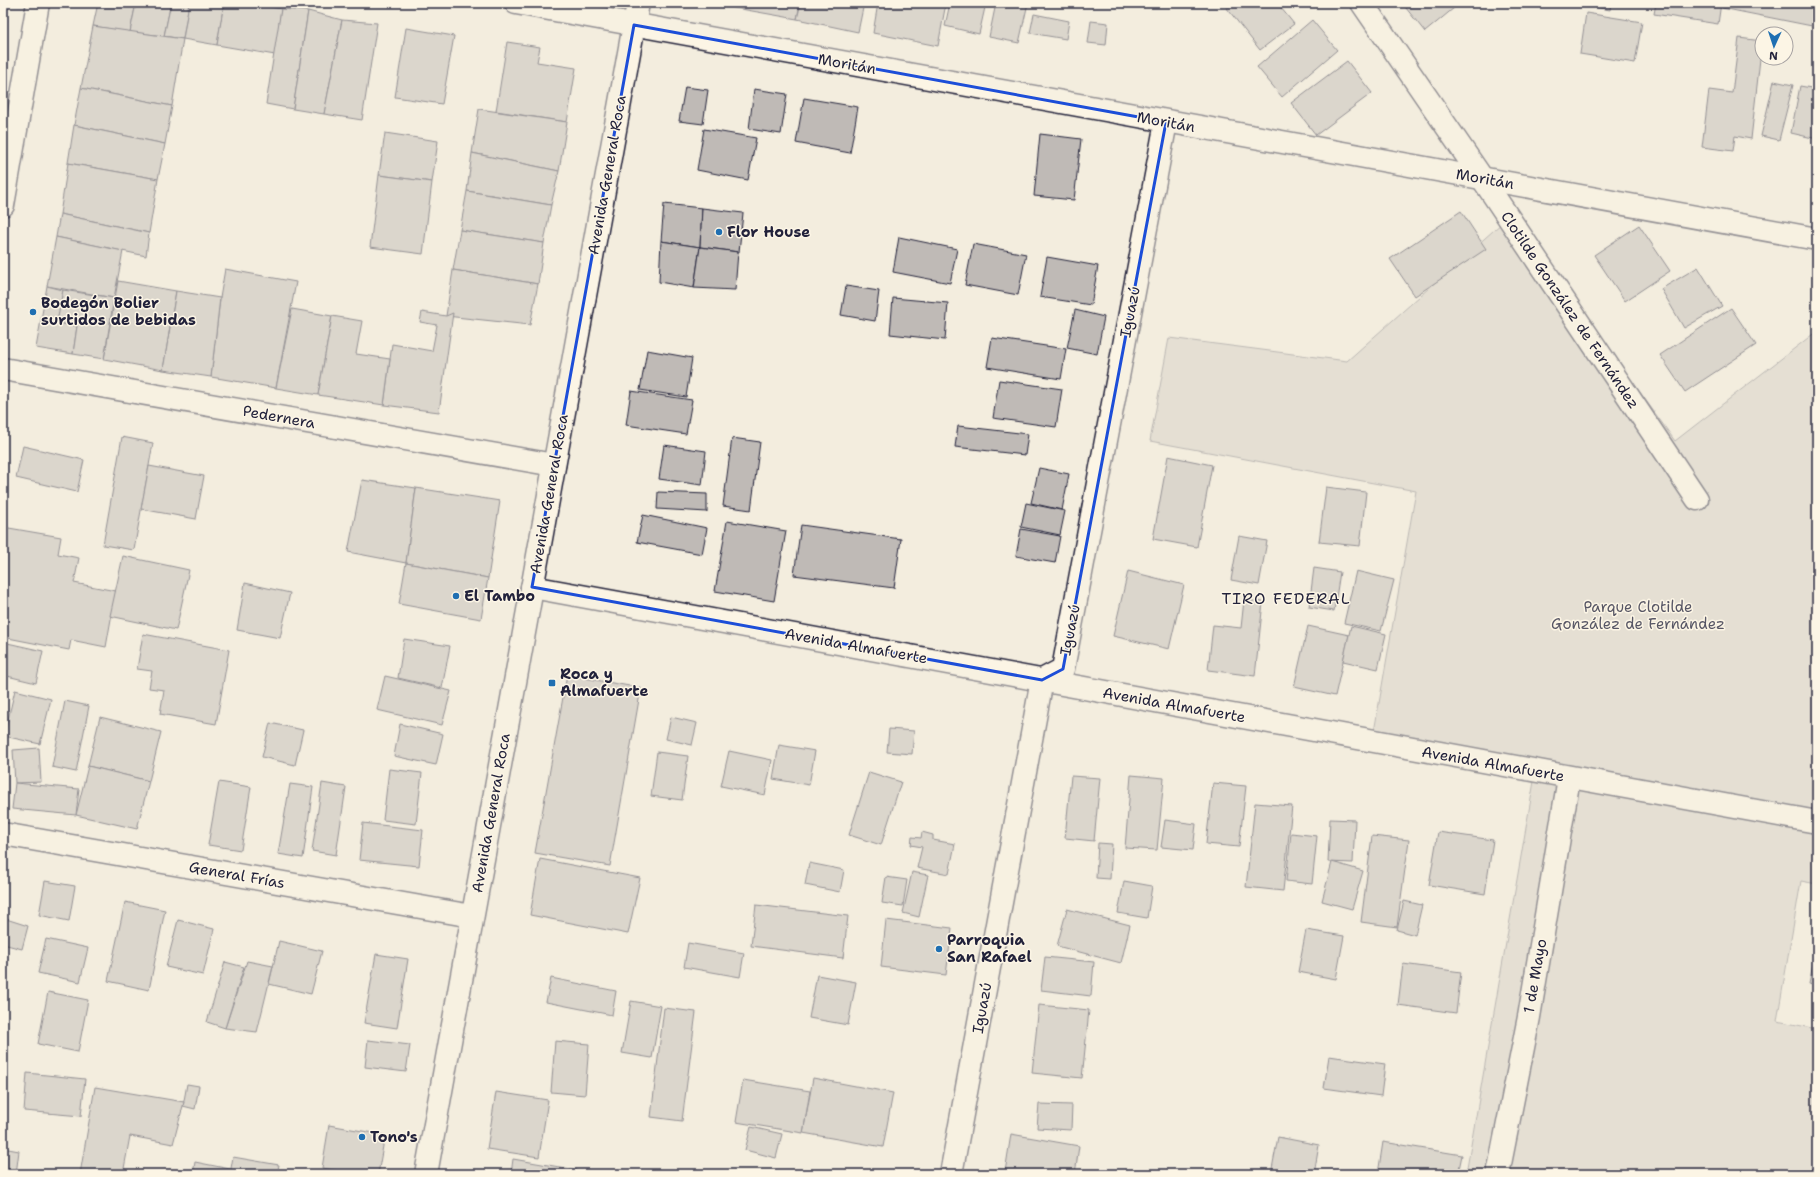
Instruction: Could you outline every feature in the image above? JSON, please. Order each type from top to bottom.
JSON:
[{"type":"street","points":[[3,205],[38,3]]},
{"type":"street","name":"Moritán","points":[[516,3],[1817,239]]},
{"type":"street","name":"Avenida General Roca","points":[[426,1174],[638,3]]},
{"type":"street","name":"Clotilde González de Fernández","points":[[1362,3],[1482,178],[1697,499]]},
{"type":"street","name":"Iguazú","points":[[951,1174],[1042,680],[1063,669],[1166,122]]},
{"type":"street","name":"Pedernera","points":[[3,369],[554,464]]},
{"type":"street","name":"Avenida Almafuerte","points":[[532,587],[1569,778],[1817,822]]},
{"type":"street","name":"1 de Mayo","points":[[1498,1174],[1529,1016],[1569,778]]},
{"type":"street","name":"General Frías","points":[[3,834],[472,916]]},
{"type":"highlighted area","points":[[634,25],[1166,122],[1063,669],[1042,680],[532,587]]},
{"type":"green space","name":"Parque Clotilde González de Fernández","points":[[1512,214],[1675,441],[1817,331],[1817,884],[1801,881],[1777,1021],[1817,1029],[1817,1174],[1466,1174],[1537,764],[1374,732],[1416,491],[1150,441],[1169,338],[1347,361]]},
{"type":"building","points":[[98,3],[136,3],[130,32],[93,26]]},
{"type":"building","points":[[136,3],[171,3],[164,36],[130,32]]},
{"type":"building","points":[[171,3],[189,3],[183,39],[164,36]]},
{"type":"building","points":[[189,3],[224,3],[217,45],[183,39]]},
{"type":"building","points":[[224,3],[249,3],[281,9],[275,55],[217,45]]},
{"type":"building","points":[[724,3],[800,3],[797,19],[724,6]]},
{"type":"building","points":[[801,3],[864,3],[858,32],[797,19]]},
{"type":"building","points":[[878,3],[946,3],[938,46],[873,33]]},
{"type":"building","points":[[950,3],[986,3],[979,34],[945,26]]},
{"type":"building","points":[[996,3],[1028,3],[1019,43],[989,37]]},
{"type":"building","points":[[1231,3],[1277,3],[1294,24],[1260,50],[1226,7]]},
{"type":"building","points":[[1402,3],[1460,3],[1425,32]]},
{"type":"building","points":[[1573,3],[1611,3],[1610,10]]},
{"type":"building","points":[[1656,3],[1721,3],[1718,24],[1654,14]]},
{"type":"building","points":[[1724,3],[1807,3],[1817,5],[1817,27],[1722,8]]},
{"type":"building","points":[[281,9],[308,11],[293,109],[266,104]]},
{"type":"building","points":[[308,11],[342,20],[324,114],[293,109]]},
{"type":"building","points":[[1586,13],[1642,22],[1635,63],[1580,54]]},
{"type":"building","points":[[1034,14],[1069,21],[1066,39],[1030,33]]},
{"type":"building","points":[[3,19],[7,20],[3,37]]},
{"type":"building","points":[[342,20],[377,23],[362,120],[324,114]]},
{"type":"building","points":[[1312,20],[1337,50],[1282,97],[1257,67]]},
{"type":"building","points":[[1091,21],[1108,23],[1106,45],[1088,43]]},
{"type":"building","points":[[93,26],[183,39],[172,106],[81,88]]},
{"type":"building","points":[[406,28],[454,36],[442,104],[395,97]]},
{"type":"building","points":[[1739,38],[1754,40],[1754,66],[1759,66],[1751,139],[1735,136],[1733,151],[1702,147],[1709,90],[1732,93]]},
{"type":"building","points":[[507,42],[540,47],[537,62],[576,68],[567,122],[496,111]]},
{"type":"building","points":[[1347,61],[1372,93],[1316,135],[1291,103]]},
{"type":"building","points":[[1774,81],[1793,85],[1779,140],[1761,136]]},
{"type":"building","points":[[1800,86],[1817,89],[1817,139],[1791,133]]},
{"type":"building","points":[[685,87],[708,90],[703,124],[679,121]]},
{"type":"building","points":[[81,88],[172,106],[165,144],[74,125]]},
{"type":"building","points":[[754,89],[787,94],[781,134],[749,129]]},
{"type":"building","points":[[804,98],[858,107],[850,153],[796,143]]},
{"type":"building","points":[[479,109],[567,122],[559,171],[472,153]]},
{"type":"building","points":[[74,125],[165,144],[158,179],[68,163]]},
{"type":"building","points":[[704,129],[756,138],[748,180],[697,170]]},
{"type":"building","points":[[385,133],[438,141],[432,182],[379,175]]},
{"type":"building","points":[[1040,134],[1081,139],[1074,200],[1034,196]]},
{"type":"building","points":[[472,153],[559,171],[551,205],[467,191]]},
{"type":"building","points":[[68,163],[158,179],[149,233],[60,214]]},
{"type":"building","points":[[379,175],[432,182],[423,254],[370,247]]},
{"type":"building","points":[[467,191],[551,205],[544,243],[460,230]]},
{"type":"building","points":[[664,204],[702,208],[700,247],[661,241]]},
{"type":"building","points":[[702,208],[743,213],[739,252],[700,247]]},
{"type":"building","points":[[1461,211],[1486,249],[1415,296],[1390,259]]},
{"type":"building","points":[[60,214],[149,233],[146,256],[56,237]]},
{"type":"building","points":[[1639,225],[1670,271],[1625,301],[1594,255]]},
{"type":"building","points":[[460,230],[544,243],[538,284],[453,270]]},
{"type":"building","points":[[56,237],[123,251],[114,298],[47,286]]},
{"type":"building","points":[[899,237],[957,249],[950,283],[893,272]]},
{"type":"building","points":[[661,241],[700,247],[694,288],[659,282]]},
{"type":"building","points":[[973,244],[1026,254],[1018,295],[965,285]]},
{"type":"building","points":[[700,247],[738,252],[735,290],[694,288]]},
{"type":"building","points":[[1047,257],[1098,266],[1091,305],[1040,297]]},
{"type":"building","points":[[1698,267],[1722,306],[1684,328],[1661,289]]},
{"type":"building","points":[[225,269],[296,282],[276,388],[211,377],[220,298]]},
{"type":"building","points":[[453,270],[538,284],[530,325],[446,316]]},
{"type":"building","points":[[118,281],[176,291],[163,370],[104,359]]},
{"type":"building","points":[[47,286],[63,290],[57,323],[77,326],[73,354],[36,348]]},
{"type":"building","points":[[846,286],[879,291],[875,321],[841,315]]},
{"type":"building","points":[[63,290],[114,298],[104,359],[73,354],[77,326],[57,323]]},
{"type":"building","points":[[176,291],[220,298],[211,377],[163,370]]},
{"type":"building","points":[[893,298],[948,303],[945,340],[890,334]]},
{"type":"building","points":[[1731,308],[1756,345],[1685,392],[1660,355]]},
{"type":"building","points":[[292,309],[332,316],[318,395],[276,388]]},
{"type":"building","points":[[1075,310],[1104,317],[1097,354],[1067,348]]},
{"type":"building","points":[[422,312],[446,316],[453,313],[439,412],[384,405],[392,344],[432,351],[437,325],[420,322]]},
{"type":"building","points":[[332,316],[362,321],[356,354],[390,359],[384,405],[318,395]]},
{"type":"building","points":[[992,338],[1066,349],[1061,379],[987,367]]},
{"type":"building","points":[[647,350],[692,358],[686,397],[640,390]]},
{"type":"building","points":[[999,380],[1062,389],[1056,427],[993,418]]},
{"type":"building","points":[[631,391],[692,400],[686,434],[626,425]]},
{"type":"building","points":[[958,426],[1028,434],[1025,455],[955,447]]},
{"type":"building","points":[[122,437],[153,443],[134,550],[103,545]]},
{"type":"building","points":[[732,438],[760,442],[751,510],[723,506]]},
{"type":"building","points":[[664,445],[706,451],[702,485],[659,479]]},
{"type":"building","points":[[23,446],[84,460],[77,492],[16,478]]},
{"type":"building","points":[[1168,456],[1212,465],[1197,547],[1153,539]]},
{"type":"building","points":[[149,466],[204,476],[196,519],[141,509]]},
{"type":"building","points":[[1039,468],[1069,474],[1062,510],[1031,503]]},
{"type":"building","points":[[362,480],[416,488],[406,563],[348,552]]},
{"type":"building","points":[[1326,487],[1366,492],[1360,546],[1319,542]]},
{"type":"building","points":[[416,488],[500,501],[488,578],[406,563]]},
{"type":"building","points":[[658,492],[707,494],[707,512],[657,509]]},
{"type":"building","points":[[1026,503],[1065,511],[1060,535],[1021,527]]},
{"type":"building","points":[[643,515],[707,528],[702,554],[637,542]]},
{"type":"building","points":[[727,521],[786,531],[774,601],[715,591]]},
{"type":"building","points":[[801,525],[901,539],[894,588],[794,575]]},
{"type":"building","points":[[3,527],[61,537],[58,554],[79,558],[74,583],[116,591],[106,647],[71,640],[69,650],[3,637]]},
{"type":"building","points":[[1021,529],[1060,536],[1055,563],[1016,556]]},
{"type":"building","points":[[1239,536],[1267,541],[1259,585],[1231,580]]},
{"type":"building","points":[[123,556],[189,570],[176,630],[110,616]]},
{"type":"building","points":[[406,563],[488,578],[481,619],[399,604]]},
{"type":"building","points":[[1314,568],[1340,572],[1334,611],[1309,607]]},
{"type":"building","points":[[1128,571],[1184,585],[1169,649],[1113,636]]},
{"type":"building","points":[[1356,571],[1394,580],[1381,631],[1344,623]]},
{"type":"building","points":[[245,583],[290,593],[280,638],[237,630]]},
{"type":"building","points":[[1244,600],[1263,602],[1255,676],[1208,670],[1213,625],[1241,628]]},
{"type":"building","points":[[1308,626],[1349,635],[1335,696],[1294,687]]},
{"type":"building","points":[[1351,626],[1386,634],[1378,669],[1343,661]]},
{"type":"building","points":[[143,634],[229,650],[216,724],[160,714],[164,690],[149,688],[152,671],[137,669]]},
{"type":"building","points":[[404,639],[450,646],[442,688],[398,678]]},
{"type":"building","points":[[3,642],[43,651],[36,683],[3,675]]},
{"type":"building","points":[[567,675],[641,688],[610,866],[535,853]]},
{"type":"building","points":[[385,676],[451,691],[442,725],[377,710]]},
{"type":"building","points":[[15,690],[51,699],[40,744],[4,736]]},
{"type":"building","points":[[65,701],[89,706],[76,772],[52,767]]},
{"type":"building","points":[[100,717],[161,732],[149,781],[88,766]]},
{"type":"building","points":[[671,717],[697,723],[692,745],[666,739]]},
{"type":"building","points":[[270,723],[303,730],[295,765],[262,757]]},
{"type":"building","points":[[400,724],[443,734],[436,765],[394,756]]},
{"type":"building","points":[[889,729],[914,731],[912,754],[887,752]]},
{"type":"building","points":[[779,745],[815,751],[809,785],[773,779]]},
{"type":"building","points":[[39,748],[41,782],[15,783],[13,750]]},
{"type":"building","points":[[729,751],[772,760],[765,795],[721,786]]},
{"type":"building","points":[[657,752],[688,756],[682,800],[651,796]]},
{"type":"building","points":[[88,766],[149,781],[137,829],[76,815]]},
{"type":"building","points":[[389,769],[422,773],[416,824],[383,820]]},
{"type":"building","points":[[869,772],[901,782],[881,845],[849,835]]},
{"type":"building","points":[[1131,775],[1164,778],[1157,850],[1125,848]]},
{"type":"building","points":[[1071,776],[1100,778],[1094,841],[1065,838]]},
{"type":"building","points":[[219,782],[251,787],[241,850],[208,845]]},
{"type":"building","points":[[15,783],[79,789],[76,815],[12,809]]},
{"type":"building","points":[[322,783],[346,787],[336,855],[312,851]]},
{"type":"building","points":[[1213,783],[1246,786],[1239,847],[1206,844]]},
{"type":"building","points":[[290,784],[313,787],[303,858],[278,854]]},
{"type":"building","points":[[1255,803],[1292,806],[1283,891],[1246,887]]},
{"type":"building","points":[[1330,819],[1355,820],[1353,863],[1328,862]]},
{"type":"building","points":[[1165,820],[1196,824],[1193,850],[1161,847]]},
{"type":"building","points":[[363,823],[423,830],[419,866],[359,860]]},
{"type":"building","points":[[922,832],[933,835],[933,840],[955,844],[949,874],[917,868],[922,847],[911,845],[912,837],[921,838]]},
{"type":"building","points":[[1438,832],[1493,840],[1485,894],[1429,885]]},
{"type":"building","points":[[1291,833],[1317,836],[1312,884],[1286,881]]},
{"type":"building","points":[[1372,836],[1409,840],[1397,927],[1361,922]]},
{"type":"building","points":[[1098,843],[1112,844],[1110,879],[1096,878]]},
{"type":"building","points":[[540,859],[640,878],[628,934],[530,915]]},
{"type":"building","points":[[1332,862],[1363,871],[1352,909],[1322,901]]},
{"type":"building","points":[[809,863],[844,870],[840,892],[805,885]]},
{"type":"building","points":[[912,872],[928,875],[919,917],[903,913]]},
{"type":"building","points":[[886,877],[907,880],[903,906],[882,903]]},
{"type":"building","points":[[45,881],[75,886],[69,921],[39,915]]},
{"type":"building","points":[[1124,881],[1152,886],[1147,918],[1118,913]]},
{"type":"building","points":[[1404,901],[1422,905],[1415,935],[1397,930]]},
{"type":"building","points":[[125,902],[165,910],[149,990],[108,981]]},
{"type":"building","points":[[756,905],[848,916],[843,958],[751,946]]},
{"type":"building","points":[[1067,909],[1130,925],[1121,963],[1057,946]]},
{"type":"building","points":[[3,918],[28,926],[22,949],[3,944]]},
{"type":"building","points":[[178,920],[214,929],[203,975],[166,967]]},
{"type":"building","points":[[886,920],[952,928],[946,975],[881,967]]},
{"type":"building","points":[[1306,930],[1344,936],[1336,979],[1298,972]]},
{"type":"building","points":[[46,939],[88,948],[80,982],[38,973]]},
{"type":"building","points":[[279,941],[322,951],[311,994],[269,984]]},
{"type":"building","points":[[688,943],[744,953],[740,977],[684,967]]},
{"type":"building","points":[[1817,944],[1817,986],[1809,984]]},
{"type":"building","points":[[376,954],[408,959],[397,1028],[364,1023]]},
{"type":"building","points":[[1045,957],[1094,962],[1091,996],[1041,990]]},
{"type":"building","points":[[247,961],[273,966],[257,1032],[225,1028]]},
{"type":"building","points":[[225,962],[244,967],[225,1028],[207,1022]]},
{"type":"building","points":[[1403,964],[1461,972],[1456,1013],[1398,1005]]},
{"type":"building","points":[[817,975],[856,982],[848,1025],[809,1018]]},
{"type":"building","points":[[551,978],[616,991],[612,1015],[546,1002]]},
{"type":"building","points":[[48,992],[88,1000],[78,1052],[38,1044]]},
{"type":"building","points":[[631,1001],[661,1006],[652,1058],[622,1053]]},
{"type":"building","points":[[1039,1005],[1089,1010],[1082,1078],[1032,1073]]},
{"type":"building","points":[[664,1008],[696,1012],[682,1121],[651,1117]]},
{"type":"building","points":[[368,1040],[410,1045],[406,1072],[365,1067]]},
{"type":"building","points":[[555,1041],[589,1044],[585,1095],[551,1092]]},
{"type":"building","points":[[1329,1056],[1385,1064],[1381,1096],[1324,1088]]},
{"type":"building","points":[[27,1073],[85,1079],[81,1116],[24,1111]]},
{"type":"building","points":[[813,1078],[893,1093],[883,1147],[803,1133]]},
{"type":"building","points":[[743,1080],[810,1091],[803,1133],[736,1122]]},
{"type":"building","points":[[187,1084],[199,1086],[195,1109],[183,1106]]},
{"type":"building","points":[[95,1087],[184,1102],[173,1144],[130,1136],[123,1174],[80,1174]]},
{"type":"building","points":[[496,1092],[548,1100],[539,1157],[487,1149]]},
{"type":"building","points":[[1039,1104],[1072,1105],[1071,1130],[1037,1128]]},
{"type":"building","points":[[329,1125],[385,1135],[378,1174],[357,1174],[322,1168]]},
{"type":"building","points":[[751,1127],[782,1134],[776,1158],[745,1150]]},
{"type":"building","points":[[1011,1134],[1079,1146],[1075,1174],[1018,1174],[1005,1172]]},
{"type":"building","points":[[1278,1137],[1319,1145],[1314,1174],[1271,1174]]},
{"type":"building","points":[[1383,1142],[1462,1155],[1458,1174],[1378,1174]]},
{"type":"building","points":[[3,1148],[19,1151],[16,1174],[3,1173]]},
{"type":"building","points":[[233,1157],[279,1165],[277,1174],[230,1174]]},
{"type":"building","points":[[513,1159],[577,1170],[576,1174],[511,1174]]},
{"type":"building","points":[[195,1162],[230,1169],[230,1174],[193,1174]]},
{"type":"place","name":"Flor House","points":[[719,232]]},
{"type":"place","name":"Bodegón Bolier surtidos de bebidas","points":[[33,312]]},
{"type":"place","name":"El Tambo","points":[[456,596]]},
{"type":"place","name":"Roca y Almafuerte","points":[[552,683]]},
{"type":"place","name":"Parroquia San Rafael","points":[[939,949]]},
{"type":"place","name":"Tono's","points":[[362,1137]]},
{"type":"district","name":"TIRO FEDERAL","points":[[1286,598]]}]
